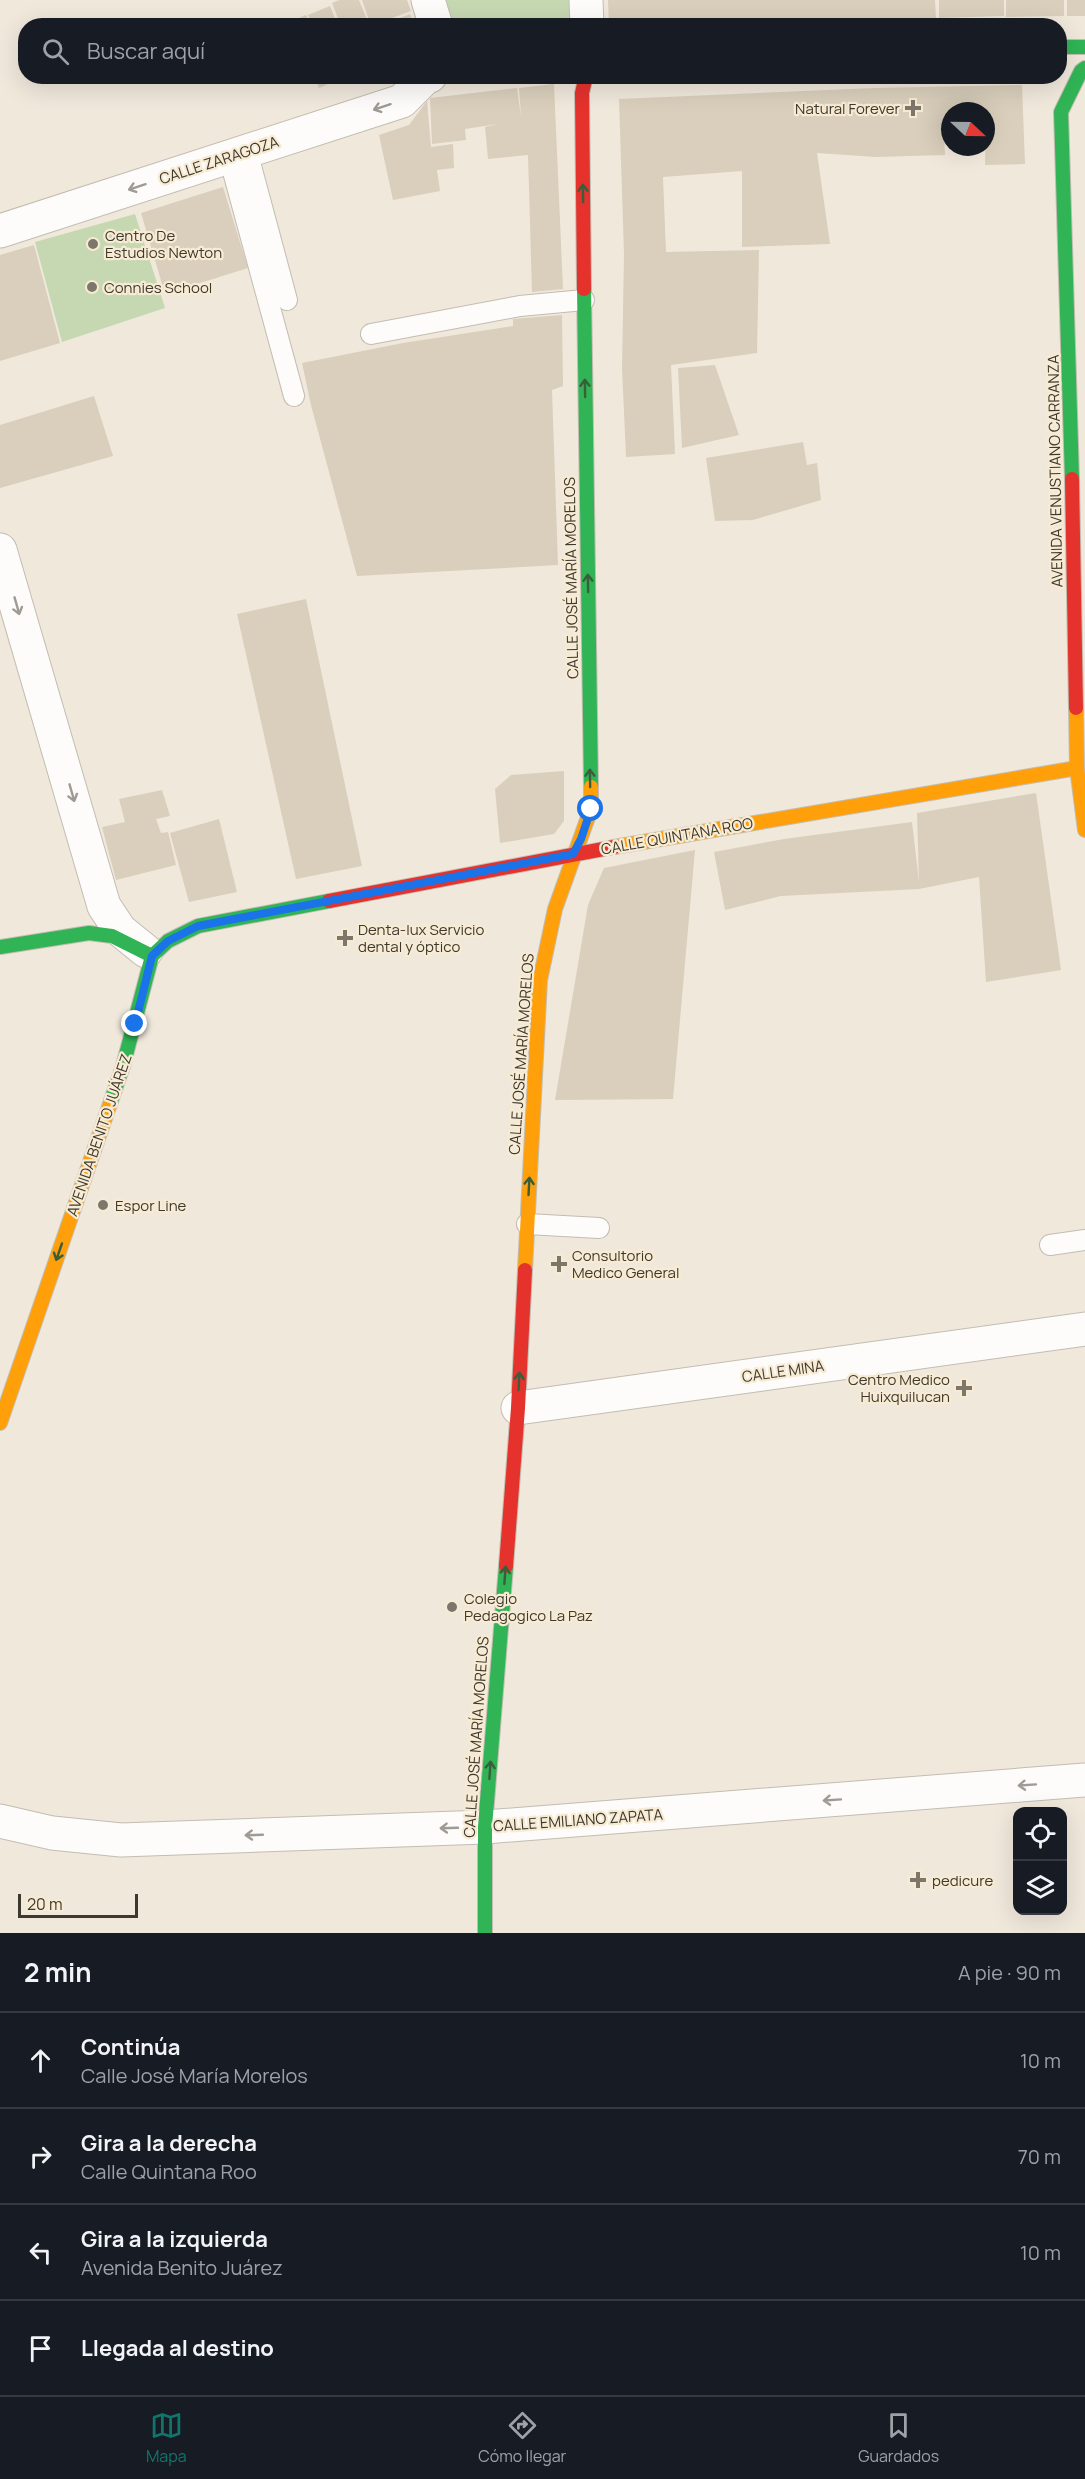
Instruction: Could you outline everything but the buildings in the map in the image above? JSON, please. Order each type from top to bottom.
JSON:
[{"type":"main road","points":[[1067,47],[1085,47]]},
{"type":"main road","name":"AVENIDA VENUSTIANO CARRANZA","points":[[1085,68],[1081,71],[1061,112],[1076,304],[1081,767],[1085,830]]},
{"type":"main road","name":"CALLE JOSÉ MARÍA MORELOS","points":[[484,1933],[485,1827],[518,1408],[540,980],[548,931],[557,897],[591,809],[582,93],[584,84]]},
{"type":"main road","name":"CALLE QUINTANA ROO","points":[[152,956],[168,941],[198,926],[573,854],[1081,767]]},
{"type":"main road","points":[[0,947],[89,933],[112,936],[152,956]]},
{"type":"main road","name":"AVENIDA BENITO JUÁREZ","points":[[0,1423],[123,1066],[152,956]]},
{"type":"street","points":[[429,0],[434,18]]},
{"type":"street","points":[[586,0],[587,18]]},
{"type":"street","name":"CALLE ZARAGOZA","points":[[0,231],[402,101],[419,84]]},
{"type":"street","points":[[0,550],[104,906],[120,930],[152,956]]},
{"type":"street","name":"CALLE MINA","points":[[518,1408],[1085,1329]]},
{"type":"street","name":"CALLE EMILIANO ZAPATA","points":[[0,1821],[52,1833],[121,1840],[485,1827],[1085,1780]]},
{"type":"lane","points":[[238,154],[287,300]]},
{"type":"lane","points":[[238,154],[294,396]]},
{"type":"lane","points":[[371,334],[520,306],[584,300]]},
{"type":"lane","points":[[527,1224],[599,1228]]},
{"type":"lane","points":[[1050,1245],[1085,1240]]},
{"type":"green space","points":[[438,0],[572,0],[573,18],[443,18]]},
{"type":"green space","points":[[135,214],[165,308],[62,342],[35,242]]},
{"type":"traffic: fast","points":[[1067,47],[1085,47]]},
{"type":"traffic: fast","points":[[1072,479],[1061,112],[1081,71],[1085,68]]},
{"type":"traffic: fast","points":[[584,289],[591,787]]},
{"type":"traffic: fast","points":[[111,1101],[123,1066],[152,956],[168,941],[198,926],[329,901]]},
{"type":"traffic: fast","points":[[0,947],[89,933],[112,936],[152,956]]},
{"type":"traffic: fast","points":[[485,1933],[485,1827],[506,1566]]},
{"type":"traffic: slow","points":[[1076,708],[1077,768],[1085,830]]},
{"type":"traffic: slow","points":[[614,847],[1077,768]]},
{"type":"traffic: slow","points":[[525,1270],[540,980],[555,909],[591,809],[591,787]]},
{"type":"traffic: slow","points":[[0,1423],[111,1101]]},
{"type":"traffic: jam","points":[[584,84],[582,93],[584,289]]},
{"type":"traffic: jam","points":[[1072,479],[1076,708]]},
{"type":"traffic: jam","points":[[329,901],[614,847]]},
{"type":"traffic: jam","points":[[506,1566],[518,1408],[525,1270]]},
{"type":"place","name":"Natural Forever","points":[[913,108]]},
{"type":"place","name":"Centro De Estudios Newton","points":[[93,244]]},
{"type":"place","name":"Connies School","points":[[92,287]]},
{"type":"place","name":"Denta-lux Servicio dental y óptico","points":[[345,938]]},
{"type":"place","name":"Espor Line","points":[[103,1205]]},
{"type":"place","name":"Consultorio Medico General","points":[[559,1264]]},
{"type":"place","name":"Centro Medico Huixquilucan","points":[[964,1388]]},
{"type":"place","name":"Colegio Pedagogico La Paz","points":[[452,1607]]},
{"type":"place","name":"pedicure","points":[[918,1880]]},
{"type":"route","points":[[135,1024],[152,956],[168,941],[198,926],[573,854],[581,839],[591,809]]}]
